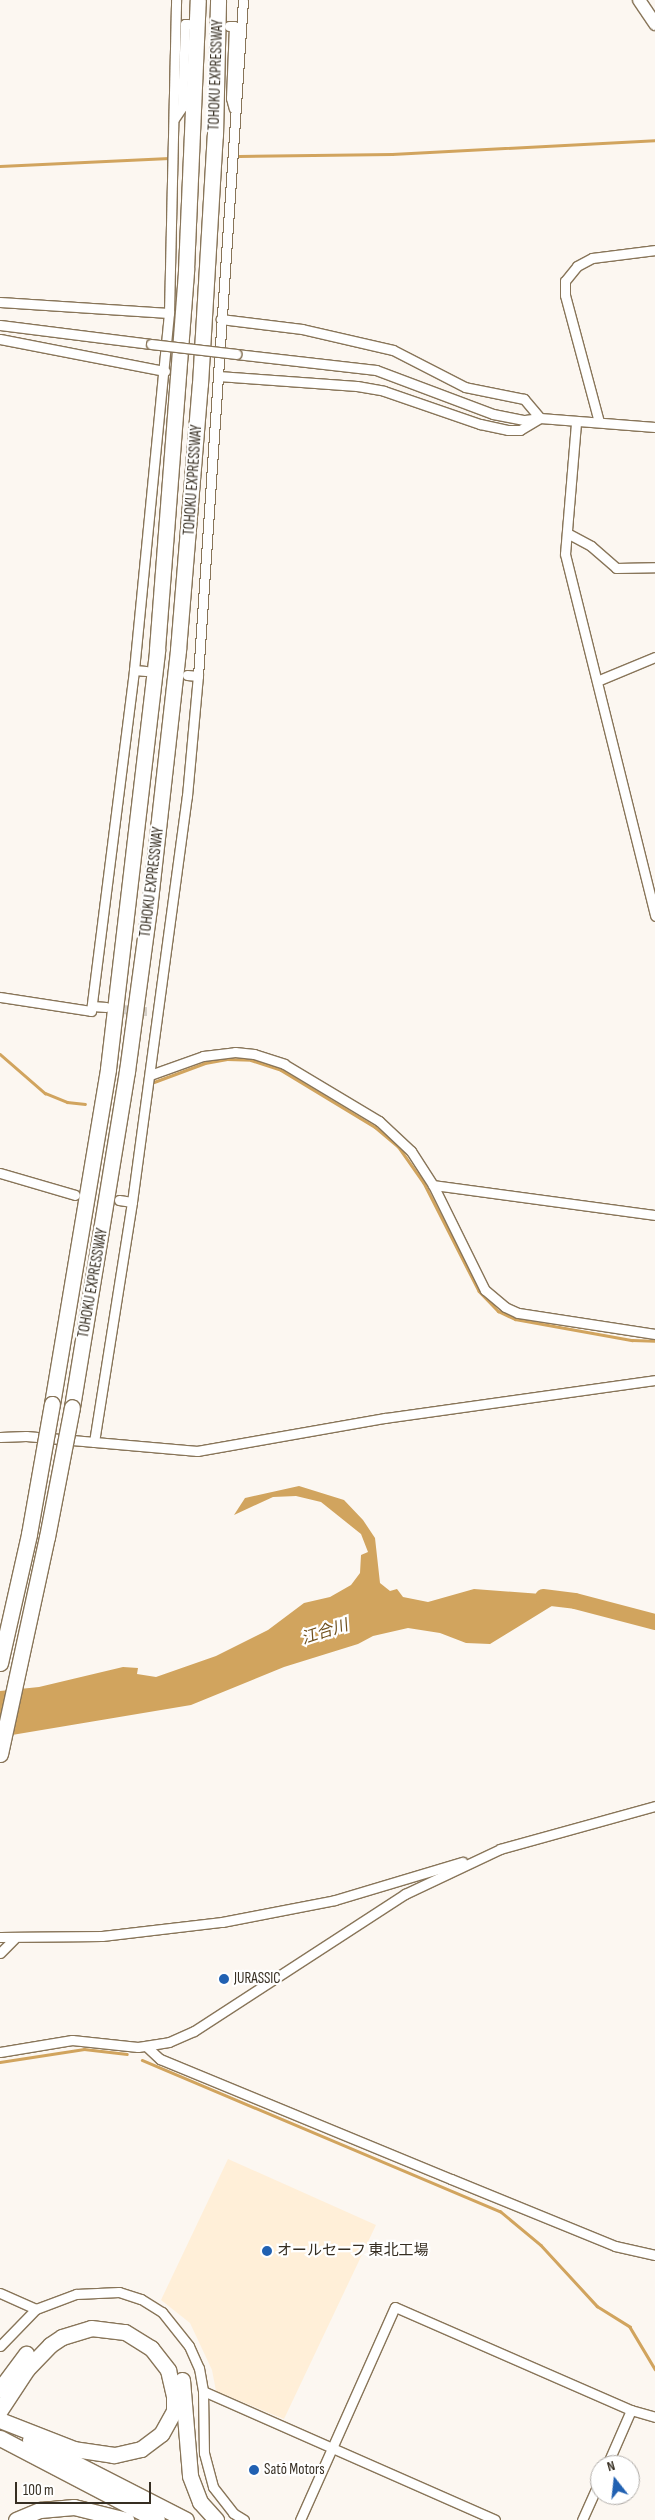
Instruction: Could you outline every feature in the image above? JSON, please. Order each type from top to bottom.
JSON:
[{"type":"highway","name":"TOHOKU EXPRESSWAY","points":[[0,1663],[29,1534],[109,1060],[158,649],[186,270],[198,0]]},
{"type":"highway","name":"TOHOKU EXPRESSWAY","points":[[0,1754],[72,1407],[127,1071],[176,669],[201,365],[215,135],[218,0]]},
{"type":"highway","points":[[2,2399],[30,2349],[66,2324],[88,2319],[112,2319],[141,2329],[160,2344],[176,2364],[186,2406],[190,2476],[200,2502],[216,2520]]},
{"type":"highway","points":[[0,2420],[74,2449],[114,2455],[141,2449],[161,2434],[174,2411],[174,2396],[168,2370],[151,2348],[125,2332],[91,2328],[62,2337],[50,2345],[2,2399]]},
{"type":"highway","points":[[0,2425],[186,2520]]},
{"type":"highway","points":[[0,2438],[157,2520]]},
{"type":"highway","points":[[16,2520],[40,2510],[74,2507],[126,2520]]},
{"type":"main road","points":[[638,0],[651,11],[655,24]]},
{"type":"street","points":[[0,997],[91,1011],[92,1006],[134,670],[165,371],[169,313],[176,0]]},
{"type":"street","points":[[94,1442],[132,1202],[187,796],[198,676],[243,0]]},
{"type":"street","points":[[174,119],[182,107],[185,24],[188,24]]},
{"type":"street","points":[[229,26],[234,26],[231,98],[236,119]]},
{"type":"street","points":[[599,422],[565,296],[565,281],[576,266],[592,258],[655,250]]},
{"type":"street","points":[[0,302],[169,313]]},
{"type":"street","points":[[221,319],[302,329],[394,350],[466,386],[524,399],[540,418]]},
{"type":"street","points":[[0,325],[376,370],[494,414],[525,420],[540,418],[576,423],[599,422],[655,427]]},
{"type":"street","points":[[0,339],[165,371]]},
{"type":"street","points":[[218,376],[375,389],[480,424],[508,430],[520,430],[540,418]]},
{"type":"street","points":[[576,423],[565,554],[655,916]]},
{"type":"street","points":[[567,533],[591,546],[616,568],[655,567]]},
{"type":"street","points":[[597,681],[655,657]]},
{"type":"street","points":[[134,670],[146,671]]},
{"type":"street","points":[[187,676],[198,676]]},
{"type":"street","points":[[92,1006],[106,1008]]},
{"type":"street","points":[[148,1012],[159,1013]]},
{"type":"street","points":[[150,1075],[219,1053],[235,1052],[268,1057],[380,1121],[412,1151],[433,1185],[485,1290],[505,1308],[518,1313],[655,1334]]},
{"type":"street","points":[[0,1173],[75,1195]]},
{"type":"street","points":[[433,1185],[655,1215]]},
{"type":"street","points":[[119,1200],[132,1202]]},
{"type":"street","points":[[0,1437],[26,1436],[197,1451],[386,1418],[655,1380]]},
{"type":"street","points":[[0,1937],[14,1939],[155,1931],[283,1912],[390,1886],[500,1849],[655,1806]]},
{"type":"street","points":[[0,2052],[72,2040],[147,2047],[169,2042],[194,2031],[405,1894],[500,1849]]},
{"type":"street","points":[[0,1953],[14,1939]]},
{"type":"street","points":[[147,2047],[160,2059],[450,2179],[615,2246],[655,2256]]},
{"type":"street","points":[[0,2346],[36,2309],[76,2294],[118,2292],[141,2299],[162,2312],[189,2346],[203,2391],[204,2453],[208,2471],[222,2501],[244,2520]]},
{"type":"street","points":[[0,2293],[36,2309]]},
{"type":"street","points":[[300,2520],[395,2307],[631,2410],[655,2416]]},
{"type":"street","points":[[203,2391],[494,2520]]},
{"type":"street","points":[[611,2455],[631,2410]]},
{"type":"street","points":[[582,2520],[590,2502]]},
{"type":"shaded area","points":[[228,2159],[376,2225],[284,2419],[216,2391],[212,2370],[190,2323],[161,2300]]},
{"type":"water","points":[[299,1486],[344,1500],[363,1520],[375,1538],[380,1583],[390,1591],[397,1589],[403,1597],[428,1602],[474,1589],[568,1596],[490,1644],[466,1643],[440,1633],[408,1628],[373,1636],[358,1644],[284,1667],[191,1705],[0,1737],[0,1691],[39,1687],[123,1667],[138,1668],[137,1674],[156,1677],[216,1656],[268,1630],[304,1603],[330,1597],[351,1585],[360,1573],[361,1555],[368,1552],[361,1534],[321,1502],[296,1496],[273,1497],[234,1515],[245,1498]]},
{"type":"waterway","points":[[239,156],[392,154],[655,140]]},
{"type":"waterway","points":[[0,166],[169,158]]},
{"type":"waterway","points":[[0,1054],[45,1093],[67,1102],[85,1104]]},
{"type":"waterway","points":[[154,1082],[205,1063],[227,1059],[251,1060],[281,1070],[375,1127],[398,1146],[424,1183],[479,1291],[498,1311],[515,1319],[632,1340],[655,1341]]},
{"type":"waterway","name":"江合川","points":[[543,1597],[575,1601],[655,1622]]},
{"type":"waterway","points":[[0,2062],[84,2049],[127,2054]]},
{"type":"waterway","points":[[142,2060],[500,2211],[541,2245],[597,2306],[630,2327],[655,2369]]},
{"type":"tunnel","points":[[111,1008],[148,1011]]},
{"type":"place","name":"JURASSIC","points":[[224,1979]]},
{"type":"place","name":"オールセーフ 東北工場","points":[[267,2251]]},
{"type":"place","name":"Satō Motors","points":[[254,2470]]}]
